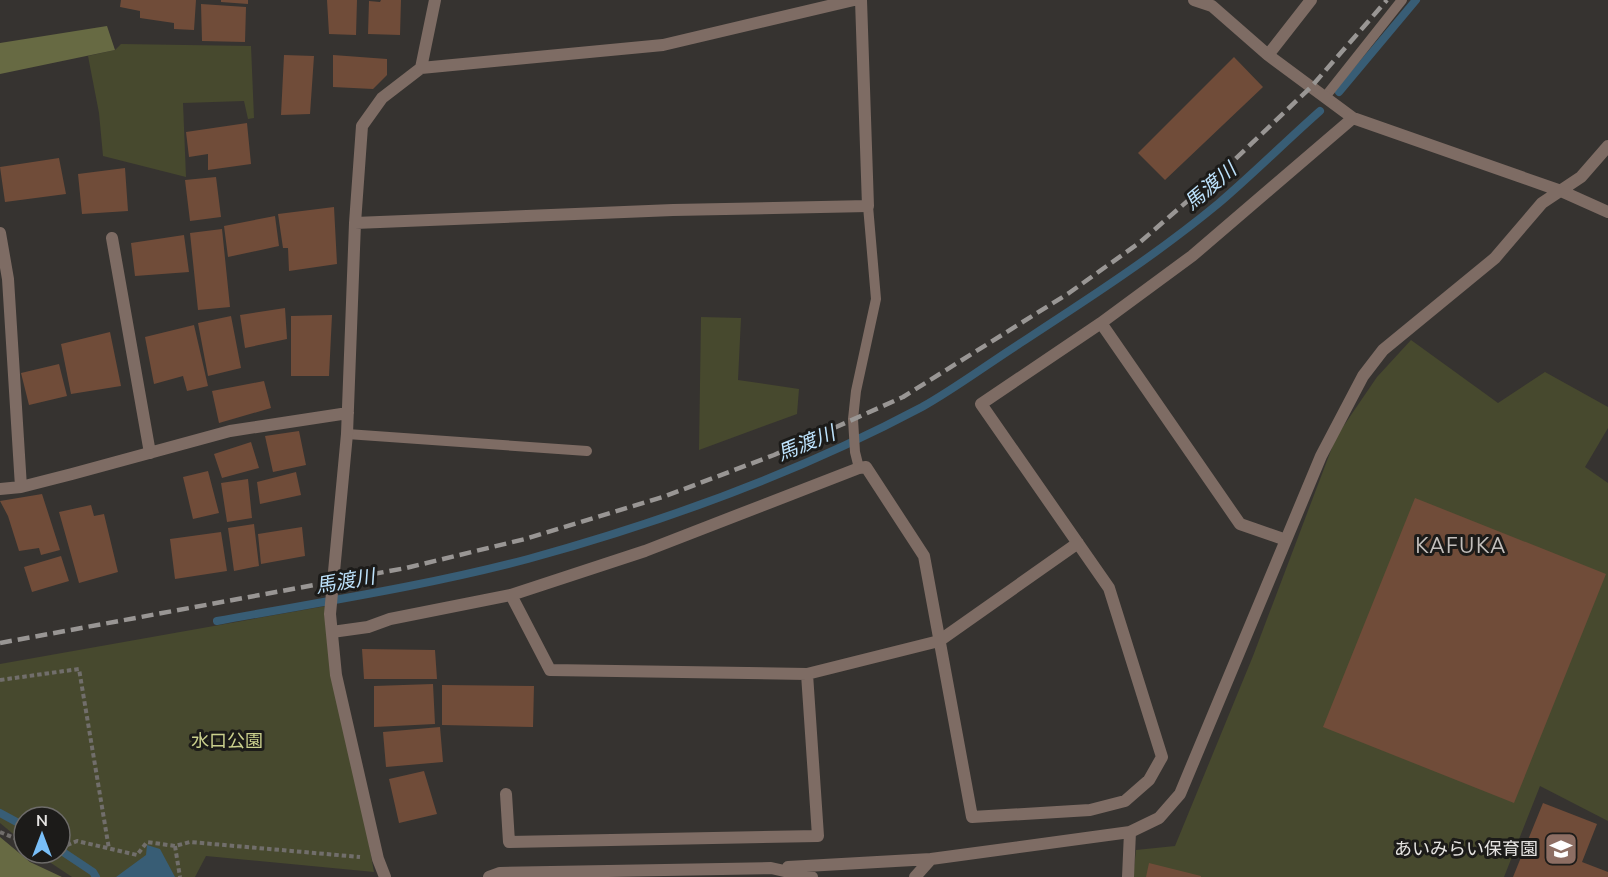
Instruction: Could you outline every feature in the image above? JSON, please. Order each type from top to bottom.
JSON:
[{"type":"street","points":[[421,68],[435,0]]},
{"type":"street","points":[[385,877],[378,859],[336,675],[330,614],[347,434],[355,223],[362,126],[382,98],[421,68],[663,45],[854,0]]},
{"type":"street","points":[[355,223],[674,210],[868,206],[861,0]]},
{"type":"street","points":[[1194,0],[1212,6],[1268,55],[1353,118],[1561,190],[1608,212]]},
{"type":"street","points":[[1268,55],[1311,0]]},
{"type":"street","points":[[332,632],[369,627],[390,619],[511,595],[645,551],[866,467],[924,556],[972,817],[1090,810],[1125,801],[1149,780],[1162,757],[1109,588],[981,404],[1101,323],[1192,256],[1353,118]]},
{"type":"street","points":[[489,877],[500,873],[771,868],[931,859],[1130,832],[1159,818],[1180,794],[1321,456],[1363,376],[1383,350],[1495,258],[1542,203],[1581,177],[1608,146]]},
{"type":"street","points":[[0,233],[8,279],[21,487]]},
{"type":"street","points":[[112,238],[150,453]]},
{"type":"street","points":[[1101,323],[1240,525],[1286,540]]},
{"type":"street","points":[[0,489],[21,487],[230,430],[348,413]]},
{"type":"street","points":[[511,595],[550,670],[807,674],[939,641],[1078,543]]},
{"type":"street","points":[[506,794],[509,842],[818,836],[807,674]]},
{"type":"street","points":[[1128,877],[1130,832]]},
{"type":"street","points":[[915,877],[931,859]]},
{"type":"street","points":[[771,868],[812,877]]},
{"type":"lane","points":[[1325,97],[1402,0]]},
{"type":"lane","points":[[859,468],[853,431],[856,391],[876,299],[868,206]]},
{"type":"lane","points":[[347,434],[587,451]]},
{"type":"path","points":[[0,680],[79,669],[109,849]]},
{"type":"path","points":[[72,843],[77,841],[137,855],[147,842],[176,846],[190,842],[378,859]]},
{"type":"path","points":[[176,846],[180,877]]},
{"type":"green space","points":[[107,26],[115,50],[0,74],[0,43]]},
{"type":"green space","points":[[121,44],[251,46],[254,118],[248,119],[244,101],[183,103],[186,177],[103,156],[99,113],[88,56],[115,50]]},
{"type":"green space","points":[[701,317],[741,318],[738,380],[799,389],[797,414],[699,450]]},
{"type":"green space","points":[[1411,340],[1498,403],[1545,372],[1608,407],[1608,428],[1585,467],[1608,483],[1608,821],[1540,786],[1504,877],[1133,877],[1136,850],[1175,846],[1253,656],[1336,437],[1377,377]]},
{"type":"green space","name":"水口公園","points":[[326,606],[374,872],[206,856],[195,877],[72,877],[54,865],[72,865],[72,805],[12,805],[12,833],[0,823],[0,664]]},
{"type":"green space","points":[[0,837],[12,847],[12,865],[36,865],[62,877],[0,877]]},
{"type":"water","points":[[147,845],[160,849],[175,877],[116,877],[146,855]]},
{"type":"building","points":[[121,0],[196,0],[194,30],[174,29],[174,23],[140,18],[140,11],[120,7]]},
{"type":"building","points":[[221,0],[248,0],[248,4],[221,2]]},
{"type":"building","points":[[327,0],[357,0],[356,35],[329,34]]},
{"type":"building","points":[[381,0],[401,0],[400,35],[368,34],[369,1],[380,2]]},
{"type":"building","points":[[201,4],[246,7],[245,42],[202,41]]},
{"type":"building","points":[[284,55],[314,56],[310,114],[281,115]]},
{"type":"building","points":[[333,55],[387,59],[387,75],[373,89],[333,87]]},
{"type":"building","points":[[1234,57],[1263,87],[1165,180],[1138,153]]},
{"type":"building","points":[[247,123],[251,164],[208,170],[208,154],[189,157],[186,132]]},
{"type":"building","points":[[59,158],[66,194],[5,202],[0,167]]},
{"type":"building","points":[[125,168],[128,211],[82,214],[78,174]]},
{"type":"building","points":[[216,177],[221,217],[190,221],[185,180]]},
{"type":"building","points":[[334,207],[337,264],[289,271],[288,248],[283,248],[278,214]]},
{"type":"building","points":[[275,216],[279,246],[228,257],[224,226]]},
{"type":"building","points":[[222,229],[230,307],[198,310],[190,233]]},
{"type":"building","points":[[184,235],[189,272],[135,276],[131,243]]},
{"type":"building","points":[[285,308],[287,339],[245,348],[240,315]]},
{"type":"building","points":[[332,315],[329,376],[291,376],[291,316]]},
{"type":"building","points":[[231,316],[241,368],[208,376],[198,323]]},
{"type":"building","points":[[194,325],[208,386],[187,391],[183,376],[154,384],[145,337]]},
{"type":"building","points":[[110,332],[121,386],[71,394],[61,344]]},
{"type":"building","points":[[59,364],[67,396],[29,405],[21,373]]},
{"type":"building","points":[[264,381],[271,408],[219,423],[212,391]]},
{"type":"building","points":[[299,431],[306,465],[273,472],[265,436]]},
{"type":"building","points":[[251,442],[259,468],[222,478],[214,454]]},
{"type":"building","points":[[208,471],[219,513],[193,519],[183,477]]},
{"type":"building","points":[[296,472],[301,495],[260,504],[257,482]]},
{"type":"building","points":[[248,479],[252,518],[227,522],[221,483]]},
{"type":"building","points":[[42,494],[60,550],[41,555],[39,548],[19,551],[8,516],[0,501]]},
{"type":"building","points":[[1415,498],[1606,574],[1514,803],[1323,727]]},
{"type":"building","points":[[91,505],[94,516],[104,514],[118,572],[79,583],[59,512]]},
{"type":"building","points":[[254,524],[259,566],[234,571],[228,528]]},
{"type":"building","points":[[302,527],[305,556],[261,564],[258,534]]},
{"type":"building","points":[[221,532],[227,571],[175,579],[170,539]]},
{"type":"building","points":[[61,556],[69,581],[32,592],[24,567]]},
{"type":"building","points":[[362,649],[435,650],[437,679],[364,679]]},
{"type":"building","points":[[433,684],[435,724],[374,727],[374,686]]},
{"type":"building","points":[[442,685],[534,686],[533,727],[442,725]]},
{"type":"building","points":[[440,727],[443,762],[386,767],[383,732]]},
{"type":"building","points":[[424,771],[437,814],[399,823],[389,779]]},
{"type":"building","name":"あいみらい保育園","points":[[1543,803],[1597,824],[1582,862],[1608,872],[1608,877],[1513,877]]},
{"type":"building","points":[[1149,863],[1201,876],[1201,877],[1146,877]]},
{"type":"waterway","name":"馬渡川","points":[[1339,92],[1416,0]]},
{"type":"waterway","name":"馬渡川","points":[[217,621],[490,569],[579,545],[729,494],[875,431],[958,385],[1170,241],[1219,203],[1320,111]]},
{"type":"waterway","points":[[0,813],[12,820]]},
{"type":"waterway","points":[[72,858],[93,872],[96,877]]},
{"type":"railway","points":[[0,643],[406,568],[525,539],[663,497],[774,455],[903,397],[1069,293],[1139,243],[1228,166],[1311,87],[1387,0]]},
{"type":"place","name":"あいみらい保育園","points":[[1561,849]]},
{"type":"district","name":"KAFUKA","points":[[1461,546]]}]
